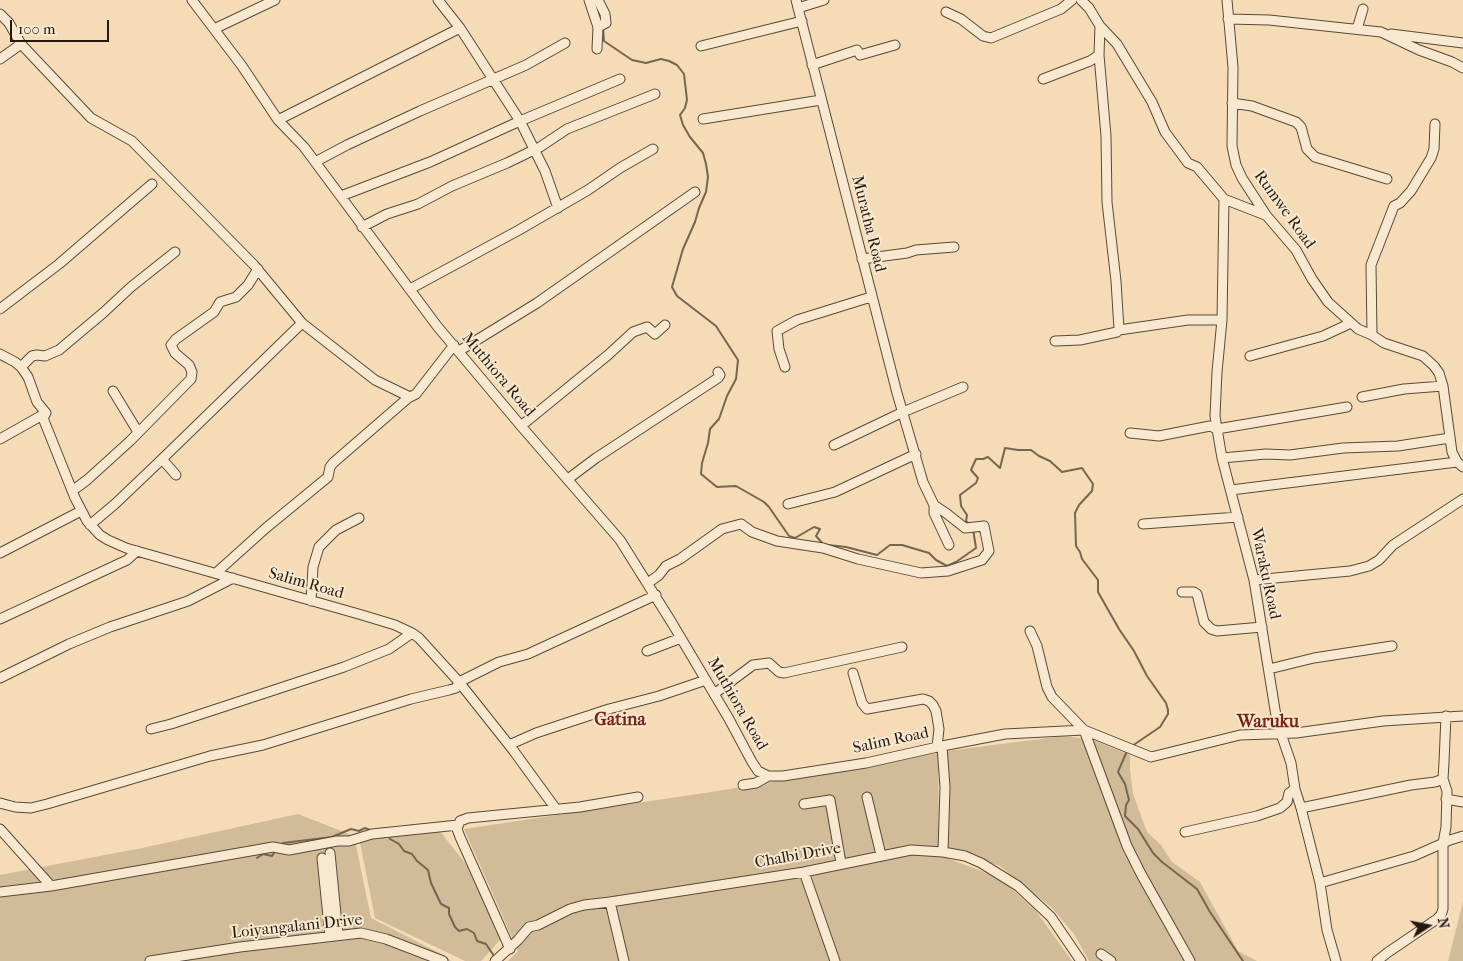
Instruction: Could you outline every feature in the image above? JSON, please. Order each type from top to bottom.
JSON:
[{"type":"street","name":"Muthiora Road","points":[[192,0],[242,66],[278,120],[304,147],[437,326],[620,540],[656,595],[758,771],[768,776]]},
{"type":"street","points":[[214,30],[275,0]]},
{"type":"street","points":[[438,0],[460,28],[520,121],[545,171],[558,208]]},
{"type":"street","points":[[589,0],[602,25]]},
{"type":"street","points":[[597,49],[605,14],[598,0]]},
{"type":"street","points":[[797,4],[824,0]]},
{"type":"street","points":[[946,12],[961,19],[983,36],[991,38],[1061,9],[1072,0]]},
{"type":"street","points":[[1081,0],[1089,8],[1100,26],[1117,44],[1152,102],[1165,132],[1188,163],[1197,167],[1224,199],[1266,215]]},
{"type":"street","name":"Rumwe Road","points":[[1227,0],[1233,66],[1232,146],[1236,165],[1242,178],[1266,215],[1296,250],[1318,289],[1328,302],[1354,326],[1384,342],[1423,356],[1434,366],[1439,373],[1443,386],[1452,452],[1460,464]]},
{"type":"street","name":"Muratha Road","points":[[797,4],[871,297],[903,412],[923,482],[934,505],[934,513],[949,545]]},
{"type":"street","points":[[1357,29],[1363,9]]},
{"type":"street","points":[[0,14],[9,23],[22,44],[91,118],[132,141],[258,269],[302,323],[375,380],[410,397]]},
{"type":"street","points":[[1228,19],[1269,20],[1463,43]]},
{"type":"street","points":[[702,46],[802,21]]},
{"type":"street","points":[[1100,26],[1107,202],[1116,281],[1119,330]]},
{"type":"street","points":[[278,120],[460,28]]},
{"type":"street","points":[[1386,34],[1463,68]]},
{"type":"street","points":[[315,162],[420,111],[526,65],[565,43]]},
{"type":"street","points":[[0,59],[22,44]]},
{"type":"street","points":[[812,65],[857,50],[860,55],[894,45]]},
{"type":"street","points":[[1043,79],[1090,61],[1100,55]]},
{"type":"street","points":[[341,196],[430,162],[520,121],[620,79]]},
{"type":"street","points":[[362,227],[387,214],[418,204],[452,186],[534,150],[568,129],[655,94]]},
{"type":"street","points":[[703,119],[821,100]]},
{"type":"street","points":[[1232,103],[1252,106],[1296,122],[1301,126],[1307,149],[1315,157],[1387,179]]},
{"type":"street","points":[[1372,334],[1371,265],[1394,206],[1400,203],[1411,191],[1431,158],[1434,149],[1435,124]]},
{"type":"street","points":[[410,289],[558,208],[653,149]]},
{"type":"street","points":[[0,309],[59,264],[152,184]]},
{"type":"street","points":[[216,573],[266,528],[328,477],[333,463],[421,389],[456,348],[537,303],[695,192]]},
{"type":"street","name":"Waraku Road","points":[[1224,199],[1222,320],[1215,416],[1222,458],[1254,580],[1277,722],[1282,732],[1291,763],[1295,790],[1320,883],[1327,930],[1336,961]]},
{"type":"street","points":[[862,259],[916,250],[954,247]]},
{"type":"street","points":[[0,354],[21,366],[32,356],[37,354],[45,356],[59,350],[131,287],[175,252]]},
{"type":"street","points":[[72,491],[90,477],[138,432],[191,379],[192,372],[189,365],[175,353],[171,345],[176,339],[214,312],[220,302],[236,297],[248,285],[258,269]]},
{"type":"street","points":[[785,366],[779,349],[777,331],[797,320],[871,297]]},
{"type":"street","points":[[1055,341],[1080,340],[1119,330],[1188,320],[1222,320]]},
{"type":"street","points":[[90,525],[115,504],[302,323]]},
{"type":"street","points":[[521,426],[608,355],[633,332],[647,328],[655,334],[665,326]]},
{"type":"street","points":[[1250,356],[1354,326]]},
{"type":"street","name":"Salim Road","points":[[21,366],[28,377],[81,511],[90,525],[108,540],[137,551],[395,625],[412,633],[419,638],[459,682],[509,745],[556,810]]},
{"type":"street","points":[[568,479],[596,458],[718,378],[720,375],[718,372]]},
{"type":"street","points":[[1362,397],[1404,389],[1443,386]]},
{"type":"street","points":[[834,445],[903,412],[963,387]]},
{"type":"street","points":[[113,391],[138,432]]},
{"type":"street","points":[[1130,433],[1159,436],[1210,426],[1217,428],[1347,407]]},
{"type":"street","points":[[0,439],[44,416]]},
{"type":"street","points":[[0,445],[44,416]]},
{"type":"street","points":[[1222,458],[1266,454],[1290,455],[1343,448],[1398,446],[1450,438]]},
{"type":"street","points":[[788,504],[835,492],[916,454]]},
{"type":"street","points":[[162,459],[176,475]]},
{"type":"street","points":[[1230,490],[1460,464]]},
{"type":"street","points":[[1254,580],[1350,571],[1369,566],[1379,560],[1393,545],[1463,499]]},
{"type":"street","points":[[648,583],[659,575],[666,566],[680,559],[722,529],[741,524],[752,532],[777,541],[824,548],[858,559],[921,573],[948,571],[982,560],[990,551],[984,526],[965,528],[946,512],[934,505]]},
{"type":"street","points":[[0,553],[81,511]]},
{"type":"street","points":[[1143,524],[1238,517]]},
{"type":"street","points":[[311,601],[312,567],[319,547],[336,530],[359,518]]},
{"type":"street","points":[[0,619],[127,560],[137,551]]},
{"type":"street","points":[[0,678],[70,644],[188,601],[233,578]]},
{"type":"street","points":[[1182,592],[1194,592],[1197,594],[1204,622],[1211,629],[1262,627]]},
{"type":"street","points":[[0,804],[31,808],[47,804],[210,756],[263,746],[411,699],[456,688],[459,682],[499,662],[528,654],[656,595]]},
{"type":"street","points":[[1030,631],[1037,646],[1047,686],[1052,697],[1084,730],[1127,846],[1190,961]]},
{"type":"street","points":[[151,729],[344,667],[389,649],[412,633]]},
{"type":"street","points":[[647,651],[681,638]]},
{"type":"street","points":[[1269,669],[1314,658],[1392,646]]},
{"type":"street","points":[[714,694],[752,665],[769,663],[779,672],[784,673],[902,647]]},
{"type":"street","points":[[853,673],[862,703],[867,709],[923,699],[933,705],[939,728],[939,746],[1005,734],[1084,730],[1151,757],[1240,735],[1296,733],[1383,721],[1463,716]]},
{"type":"street","points":[[509,745],[545,730],[706,680]]},
{"type":"street","points":[[1377,961],[1441,915],[1444,901],[1443,843],[1446,827],[1447,791],[1444,779],[1446,716]]},
{"type":"street","name":"Salim Road","points":[[743,785],[756,783],[768,776],[783,776],[866,763],[939,746],[945,787],[944,852]]},
{"type":"street","points":[[1301,808],[1444,779]]},
{"type":"street","points":[[1185,832],[1257,816],[1280,808],[1287,802],[1289,793],[1295,790]]},
{"type":"street","points":[[510,949],[457,830],[460,821],[468,818],[556,810],[638,797]]},
{"type":"street","points":[[868,797],[881,856]]},
{"type":"street","points":[[1446,799],[1463,802]]},
{"type":"street","points":[[804,804],[830,800],[841,863]]},
{"type":"street","points":[[0,892],[51,886],[273,847],[289,850],[337,841],[350,841],[372,834],[458,825]]},
{"type":"street","points":[[0,829],[51,886]]},
{"type":"street","points":[[1320,883],[1414,856],[1463,836]]},
{"type":"street","name":"Chalbi Drive","points":[[495,961],[510,949],[529,928],[570,909],[584,905],[804,872],[910,850],[944,852],[965,856],[981,863],[1018,886],[1051,917],[1081,961]]},
{"type":"street","points":[[330,853],[334,936]]},
{"type":"street","points":[[322,858],[334,936]]},
{"type":"street","points":[[804,872],[835,961]]},
{"type":"street","points":[[610,902],[624,961]]},
{"type":"street","name":"Loiyangalani Drive","points":[[150,961],[361,933],[386,938],[444,961]]},
{"type":"street","points":[[1332,951],[1344,961]]},
{"type":"shaded area","points":[[1065,736],[1093,740],[1130,755],[1133,794],[1147,832],[1161,845],[1172,862],[1200,882],[1238,951],[1257,961],[1089,961],[1074,934],[1052,908],[1000,866],[947,848],[946,751]]},
{"type":"shaded area","points":[[938,753],[939,847],[944,857],[1000,878],[1036,911],[1072,961],[508,961],[518,951],[464,829],[724,790]]},
{"type":"shaded area","points":[[298,814],[354,836],[371,918],[447,957],[451,961],[0,961],[0,875],[142,848]]},
{"type":"shaded area","points":[[439,830],[469,868],[501,939],[481,961],[465,961],[375,918],[358,833]]},
{"type":"shaded area","points":[[1463,902],[1463,961],[1448,961]]},
{"type":"waterway","points":[[603,28],[604,41],[632,60],[646,63],[661,59],[669,61],[677,65],[684,74],[687,100],[685,108],[680,115],[690,137],[703,153],[706,164],[708,177],[706,192],[683,249],[672,287],[677,296],[716,326],[738,360],[736,379],[727,396],[719,419],[710,429],[701,474],[717,487],[736,486],[764,502],[789,536],[795,538],[814,527],[820,529],[816,536],[823,544]]},
{"type":"waterway","points":[[969,524],[966,521],[967,515],[961,506],[960,495],[976,483],[978,478],[971,470],[976,459],[988,457],[1000,468],[1005,448],[1031,450],[1050,461],[1062,472],[1082,468],[1093,484],[1092,491],[1079,505],[1075,513],[1076,546],[1082,559],[1098,580],[1098,592],[1147,676],[1166,703],[1168,710],[1168,714],[1160,727],[1132,746]]},
{"type":"waterway","points":[[828,545],[846,547],[877,555],[890,545],[902,545],[929,553],[936,560],[947,566],[976,548],[973,529]]},
{"type":"waterway","points":[[1127,751],[1118,772],[1125,784],[1129,800],[1126,805],[1125,816],[1138,829],[1153,853],[1197,889],[1243,961]]},
{"type":"waterway","points":[[281,845],[283,843],[332,837],[351,829],[359,831],[365,828],[370,830]]},
{"type":"waterway","points":[[388,834],[390,839],[399,844],[404,851],[412,854],[428,870],[431,883],[441,904],[449,908],[449,914],[455,927],[459,931],[467,929],[474,933],[477,941],[486,944],[494,956]]},
{"type":"waterway","points":[[257,858],[263,854],[272,856],[276,850]]},
{"type":"district","name":"Gatina","points":[[620,721]]},
{"type":"district","name":"Waruku","points":[[1268,723]]}]
